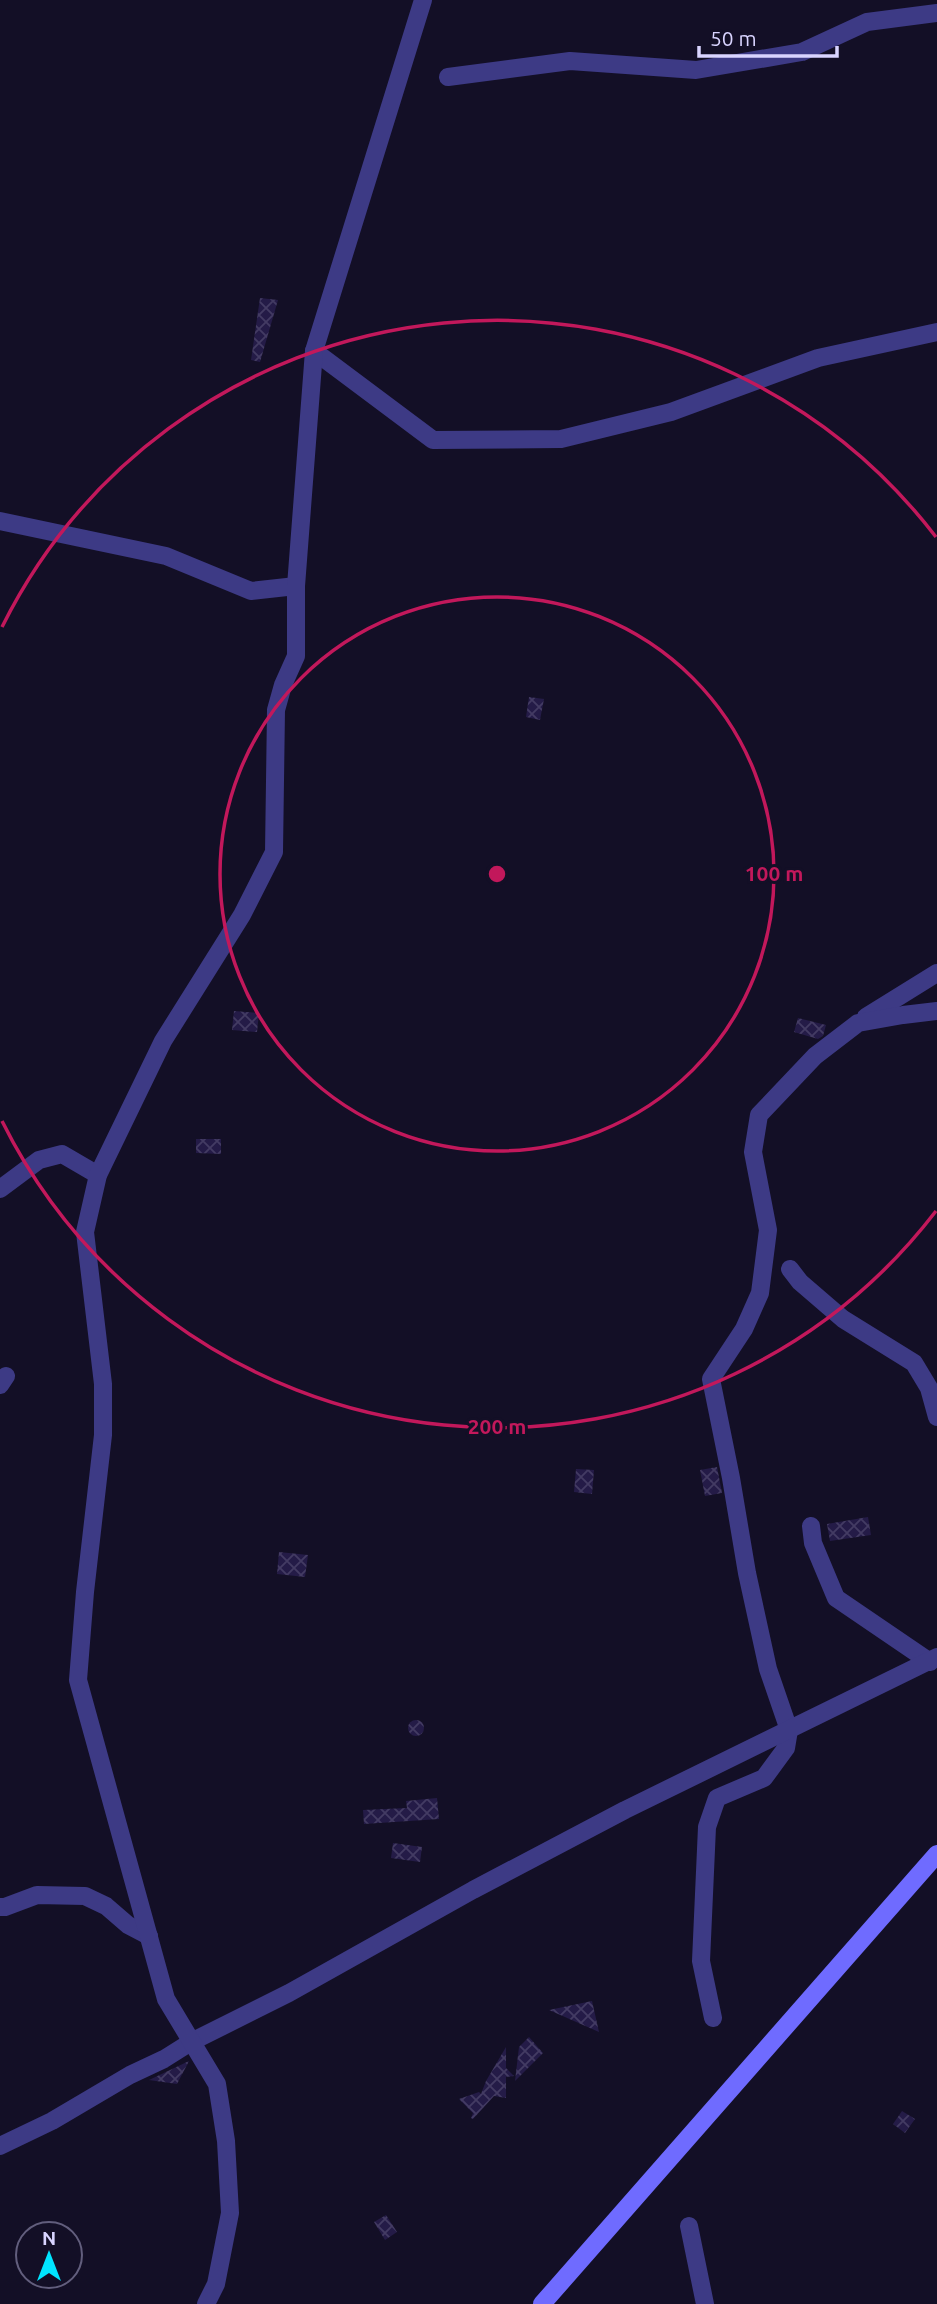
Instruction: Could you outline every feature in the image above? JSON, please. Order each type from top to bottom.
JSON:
[{"type":"main road","points":[[542,2304],[937,1854]]},
{"type":"street","points":[[206,2304],[216,2284],[230,2213],[226,2141],[217,2084],[166,1999],[79,1680],[85,1592],[103,1435],[103,1384],[85,1232],[98,1175],[163,1041],[242,915],[274,852],[276,710],[283,685],[296,656],[296,586],[314,351],[423,0]]},
{"type":"street","points":[[448,77],[570,61],[696,70],[802,51],[867,22],[937,13]]},
{"type":"street","points":[[314,351],[433,440],[561,439],[671,412],[818,358],[937,332]]},
{"type":"street","points":[[0,521],[166,555],[251,591],[296,586]]},
{"type":"street","points":[[713,2018],[701,1961],[707,1827],[717,1798],[764,1778],[786,1748],[789,1730],[768,1669],[711,1379],[744,1329],[760,1293],[768,1230],[753,1152],[759,1115],[815,1056],[858,1023],[937,973]]},
{"type":"street","points":[[858,1023],[937,1011]]},
{"type":"street","points":[[0,1189],[39,1160],[62,1154],[98,1175]]},
{"type":"street","points":[[790,1269],[800,1282],[843,1319],[914,1363],[929,1388],[937,1417]]},
{"type":"street","points":[[811,1526],[813,1543],[836,1598],[933,1659]]},
{"type":"street","points":[[0,2146],[52,2121],[130,2075],[289,1993],[473,1890],[625,1810],[933,1659]]},
{"type":"street","points":[[0,1907],[37,1895],[85,1896],[106,1906],[128,1925],[149,1936]]},
{"type":"street","points":[[689,2226],[705,2304]]},
{"type":"building","points":[[260,298],[278,300],[260,362],[251,360]]},
{"type":"building","points":[[529,697],[544,699],[540,720],[526,717]]},
{"type":"building","points":[[234,1011],[259,1013],[257,1032],[232,1030]]},
{"type":"building","points":[[798,1018],[826,1025],[823,1036],[818,1039],[794,1032]]},
{"type":"building","points":[[196,1139],[221,1139],[221,1154],[196,1153]]},
{"type":"building","points":[[717,1467],[722,1493],[705,1496],[700,1470]]},
{"type":"building","points":[[576,1469],[594,1470],[592,1494],[574,1492]]},
{"type":"building","points":[[868,1517],[871,1535],[830,1541],[827,1524]]},
{"type":"building","points":[[279,1552],[308,1555],[305,1577],[277,1574]]},
{"type":"building","points":[[416,1720],[424,1728],[416,1736],[408,1728]]},
{"type":"building","points":[[437,1798],[439,1819],[364,1824],[363,1810],[407,1808],[406,1801]]},
{"type":"building","points":[[393,1843],[422,1847],[420,1862],[391,1858]]},
{"type":"building","points":[[592,2001],[599,2032],[549,2010]]},
{"type":"building","points":[[529,2037],[543,2053],[515,2081],[519,2047]]},
{"type":"building","points":[[506,2047],[506,2068],[514,2076],[506,2077],[506,2098],[494,2096],[473,2119],[473,2113],[459,2099],[479,2092],[481,2094]]},
{"type":"building","points":[[189,2061],[177,2084],[149,2080]]},
{"type":"building","points":[[902,2111],[915,2119],[905,2133],[893,2124]]},
{"type":"building","points":[[386,2215],[397,2232],[385,2240],[374,2222]]}]
